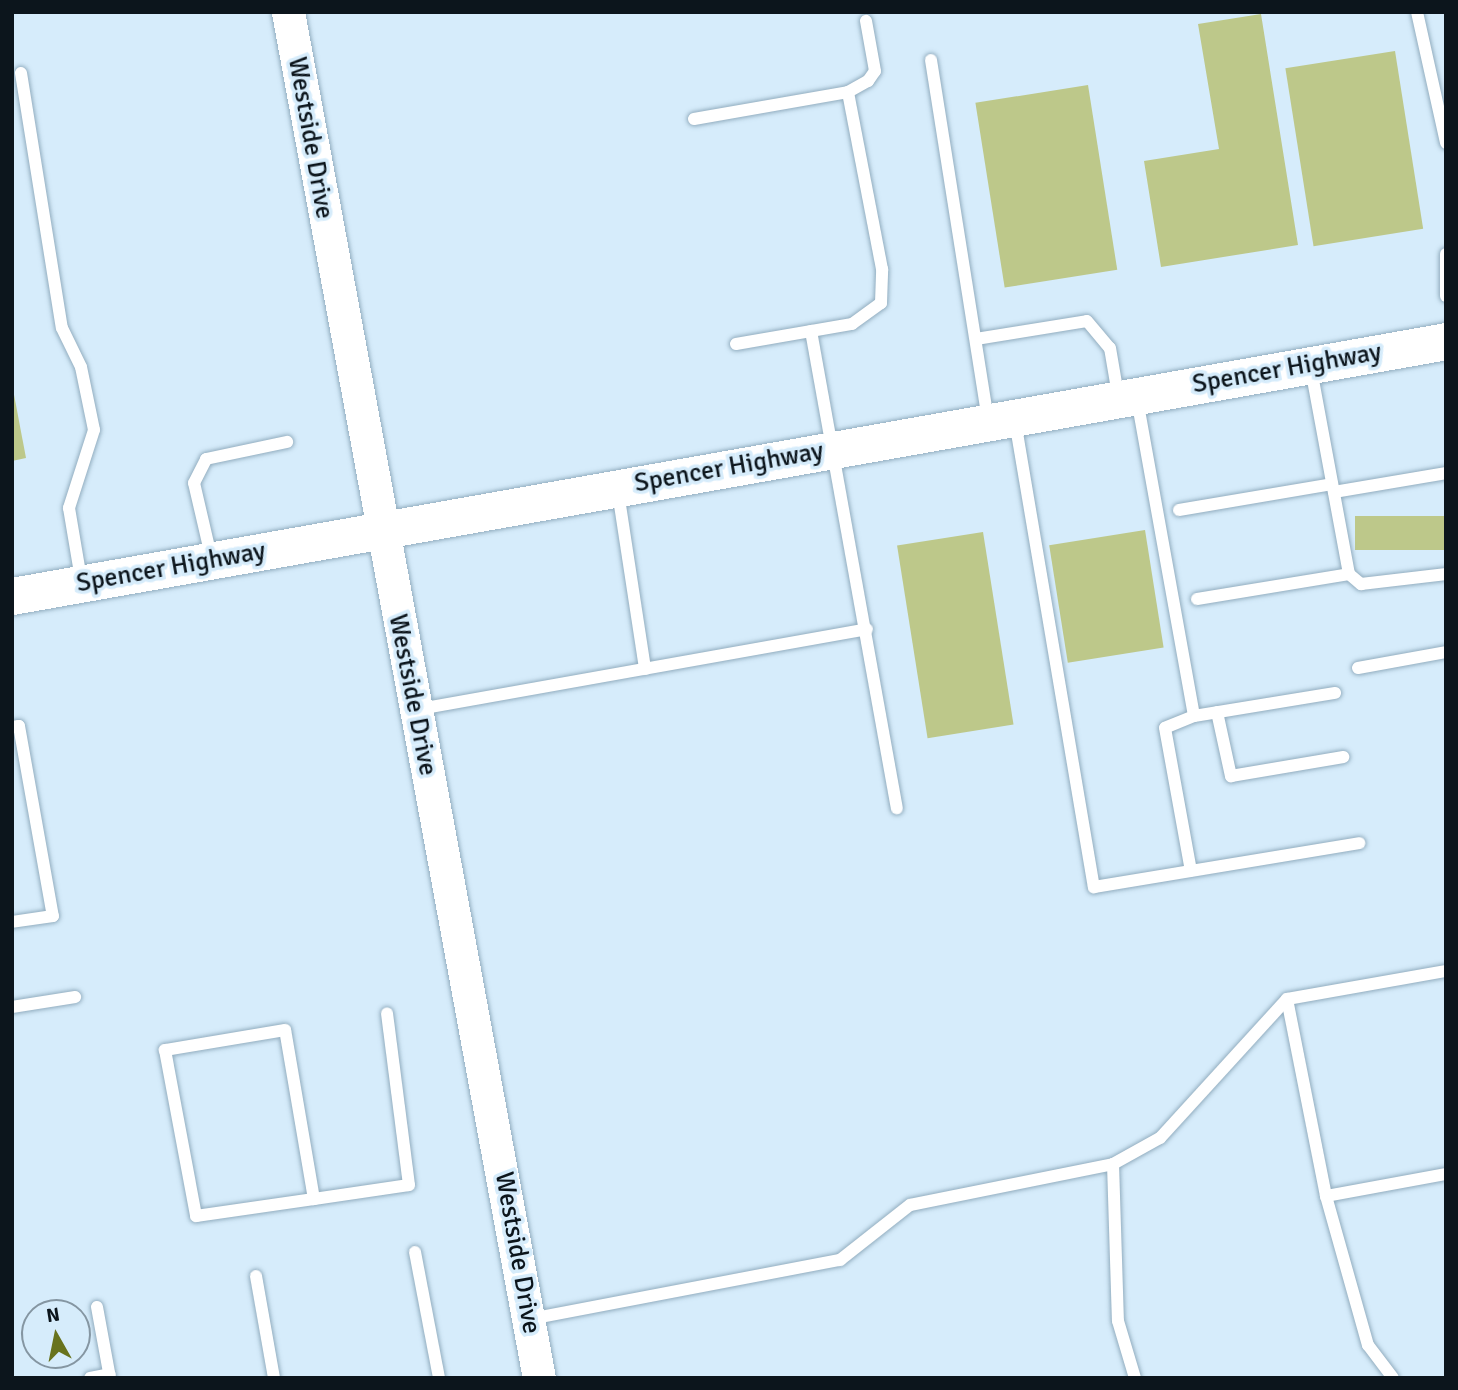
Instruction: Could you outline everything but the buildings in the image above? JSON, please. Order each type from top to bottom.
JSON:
[{"type":"main road","name":"Spencer Highway","points":[[12,596],[1446,341]]},
{"type":"street","name":"Westside Drive","points":[[288,12],[381,530],[539,1378]]},
{"type":"lane","points":[[1417,12],[1446,143]]},
{"type":"lane","points":[[694,119],[848,92],[874,71],[866,21]]},
{"type":"lane","points":[[931,60],[976,339],[1002,420],[1094,887],[1359,843]]},
{"type":"lane","points":[[20,73],[62,328],[81,367],[94,430],[68,508],[82,584]]},
{"type":"lane","points":[[736,344],[852,324],[881,303],[882,269],[848,92]]},
{"type":"lane","points":[[1446,254],[1446,296]]},
{"type":"lane","points":[[976,339],[1087,321],[1110,348],[1128,397],[1194,716]]},
{"type":"lane","points":[[811,331],[830,450],[867,629],[897,808]]},
{"type":"lane","points":[[1310,365],[1349,574],[1361,584],[1441,570],[1446,574]]},
{"type":"lane","points":[[212,560],[194,483],[206,459],[287,442]]},
{"type":"lane","points":[[1179,510],[1446,473]]},
{"type":"lane","points":[[617,488],[645,669]]},
{"type":"lane","points":[[1197,599],[1349,574]]},
{"type":"lane","points":[[415,710],[867,629]]},
{"type":"lane","points":[[1358,668],[1446,652]]},
{"type":"lane","points":[[1191,871],[1165,729],[1194,716],[1335,693]]},
{"type":"lane","points":[[1217,712],[1231,776],[1343,757]]},
{"type":"lane","points":[[12,727],[19,726],[53,916],[12,922]]},
{"type":"lane","points":[[529,1319],[839,1260],[910,1205],[1114,1164],[1160,1138],[1287,999],[1446,971]]},
{"type":"lane","points":[[12,1007],[75,997]]},
{"type":"lane","points":[[1287,999],[1326,1196],[1368,1345],[1393,1378]]},
{"type":"lane","points":[[314,1199],[285,1030],[165,1050],[196,1216],[314,1199],[409,1185],[387,1013]]},
{"type":"lane","points":[[1114,1164],[1118,1321],[1135,1378]]},
{"type":"lane","points":[[1326,1196],[1446,1174]]},
{"type":"lane","points":[[415,1252],[439,1378]]},
{"type":"lane","points":[[256,1276],[274,1378]]},
{"type":"lane","points":[[90,1378],[110,1376],[97,1307]]}]
